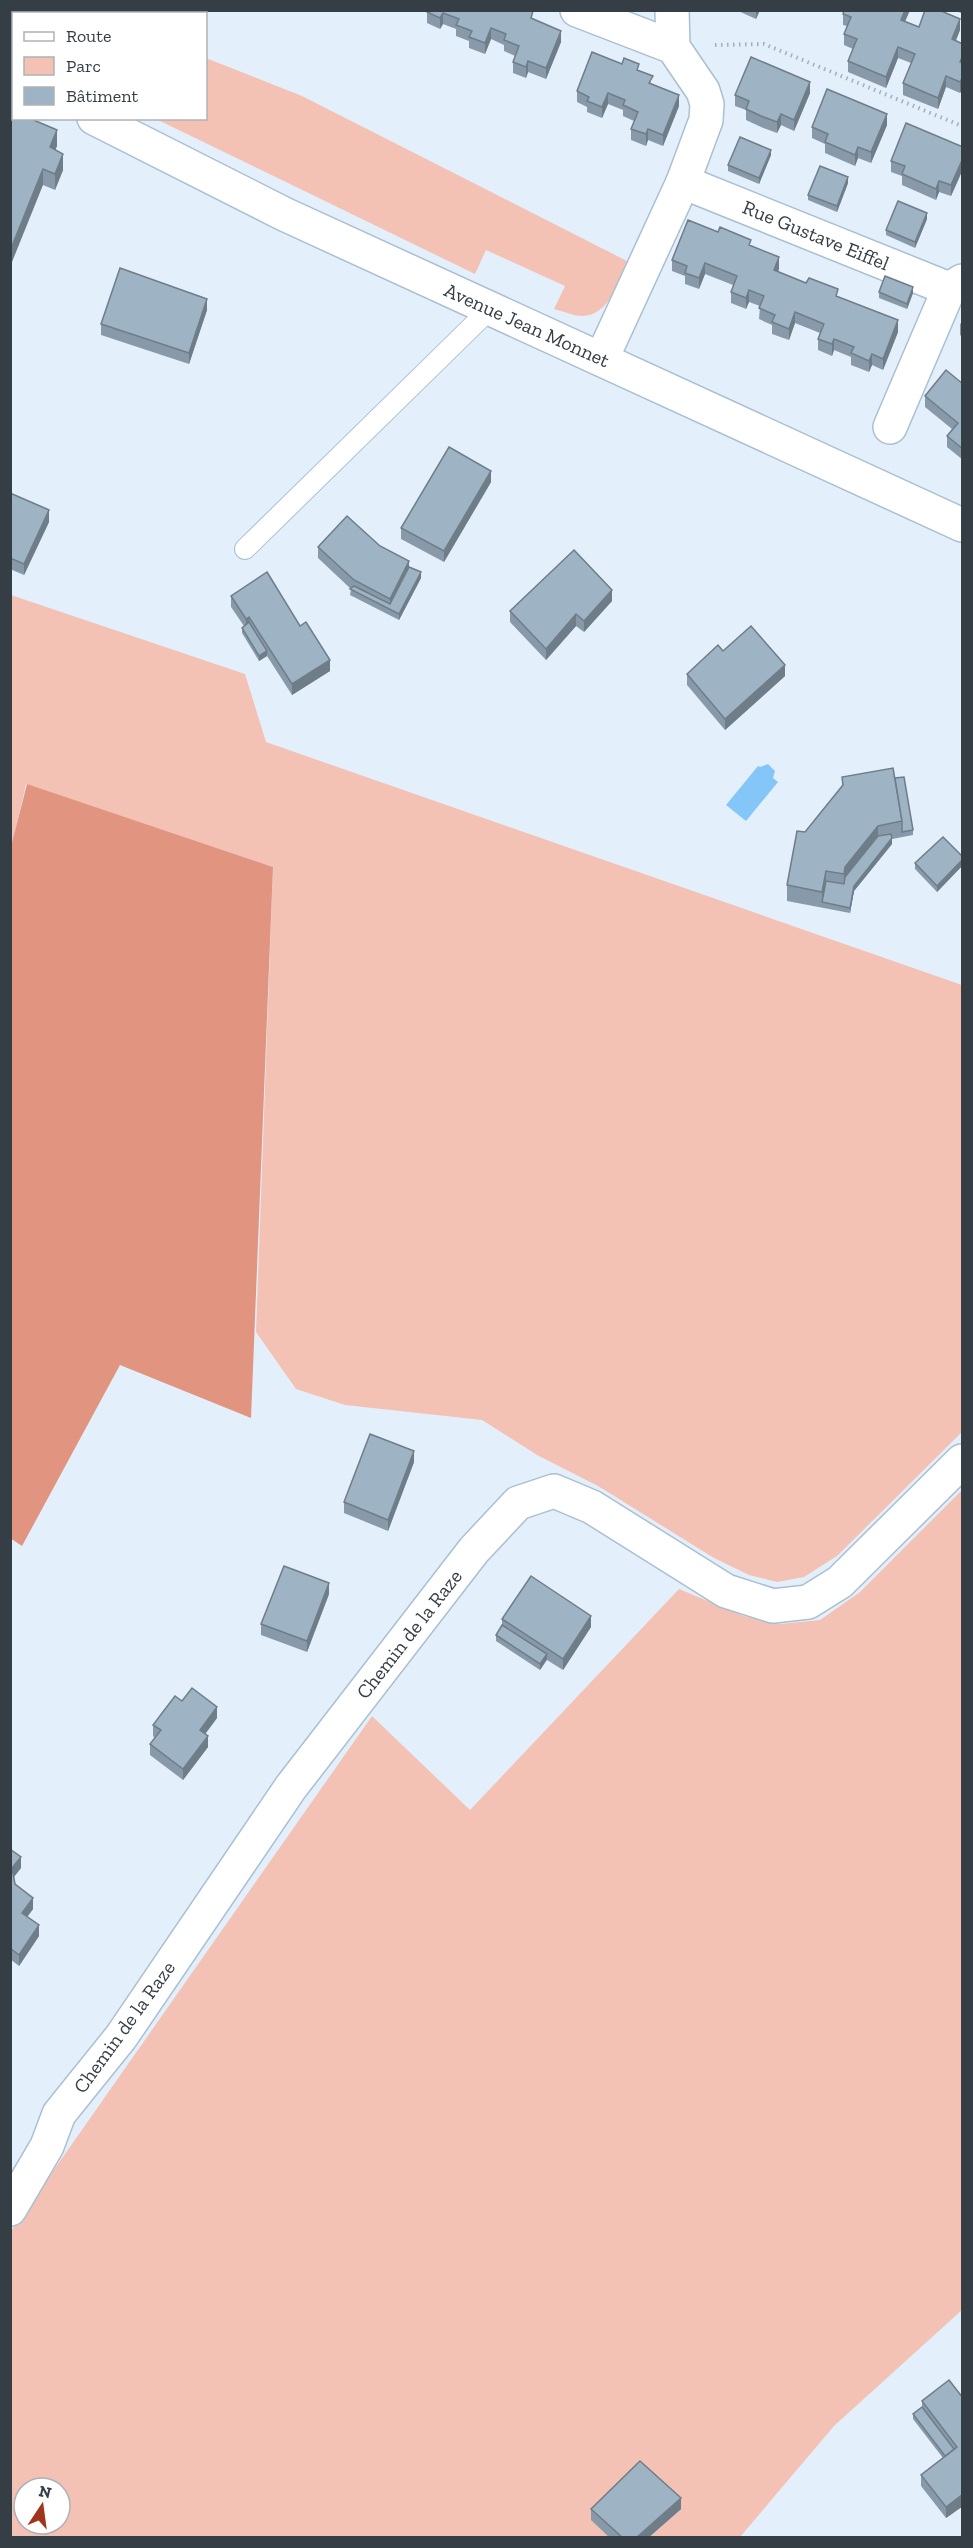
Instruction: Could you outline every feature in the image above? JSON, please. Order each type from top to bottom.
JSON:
[{"type":"street","points":[[577,10],[674,47]]},
{"type":"street","points":[[602,358],[683,182],[706,120],[703,91],[674,47],[672,10]]},
{"type":"street","name":"Avenue Jean Monnet","points":[[98,120],[284,214],[963,525]]},
{"type":"street","name":"Rue Gustave Eiffel","points":[[683,182],[956,285],[890,427]]},
{"type":"street","name":"Chemin de la Raze","points":[[10,2209],[47,2146],[59,2114],[121,2037],[291,1787],[474,1550],[518,1503],[554,1491],[592,1507],[726,1592],[773,1606],[808,1602],[840,1582],[963,1461]]},
{"type":"lane","points":[[245,549],[490,309]]},
{"type":"path","points":[[674,47],[764,44],[963,126]]},
{"type":"green space","points":[[207,58],[302,96],[627,261],[616,288],[606,304],[591,314],[582,316],[554,309],[565,286],[486,250],[475,274],[158,120],[207,120]]},
{"type":"green space","points":[[11,595],[245,674],[266,742],[962,985],[962,1432],[837,1556],[804,1577],[777,1582],[749,1575],[714,1558],[598,1486],[537,1455],[482,1420],[345,1405],[296,1389],[256,1332],[273,867],[26,784],[11,851]]},
{"type":"green space","points":[[962,1490],[962,2310],[834,2426],[740,2537],[11,2538],[11,2231],[372,1716],[470,1810],[679,1589],[744,1616],[780,1624],[820,1620],[860,1592]]},
{"type":"shaded area","points":[[27,784],[273,867],[251,1418],[120,1365],[22,1546],[10,1538],[10,851]]},
{"type":"water","points":[[768,764],[775,771],[773,778],[778,782],[746,821],[726,805],[758,766]]},
{"type":"building","points":[[427,10],[531,10],[533,11],[531,18],[561,31],[546,68],[528,61],[526,67],[513,62],[519,46],[504,40],[506,34],[491,28],[485,43],[469,37],[472,31],[456,25],[459,19],[443,13],[440,18]]},
{"type":"building","points":[[844,10],[905,10],[901,20],[919,27],[925,10],[939,10],[960,19],[952,39],[963,44],[963,55],[960,62],[963,63],[963,77],[960,82],[946,76],[938,98],[903,83],[915,54],[898,47],[886,77],[848,61],[857,39],[844,34],[851,17],[843,14]]},
{"type":"building","points":[[592,52],[622,64],[624,58],[639,64],[637,70],[653,76],[649,83],[679,95],[663,135],[648,129],[646,134],[631,129],[638,112],[623,105],[625,100],[608,93],[602,107],[587,101],[589,97],[577,91]]},
{"type":"building","points":[[751,57],[810,82],[794,120],[781,114],[777,122],[761,116],[746,109],[749,101],[735,95]]},
{"type":"building","points":[[827,89],[887,114],[871,152],[858,147],[855,155],[825,142],[828,134],[812,127]]},
{"type":"building","points":[[10,111],[12,112],[12,120],[34,120],[57,130],[50,147],[63,154],[55,174],[43,169],[10,251]]},
{"type":"building","points":[[906,123],[963,147],[963,158],[951,185],[939,181],[936,189],[902,174],[905,166],[891,161]]},
{"type":"building","points":[[740,137],[771,150],[759,178],[728,165]]},
{"type":"building","points":[[820,166],[848,177],[837,206],[808,195]]},
{"type":"building","points":[[898,201],[927,213],[915,242],[886,230]]},
{"type":"building","points":[[688,220],[718,232],[720,227],[751,240],[749,245],[779,257],[774,270],[806,283],[809,278],[838,289],[836,296],[898,320],[883,359],[872,354],[869,361],[851,353],[854,347],[834,339],[832,344],[818,339],[824,324],[795,312],[789,329],[772,322],[775,315],[759,308],[764,296],[749,290],[746,298],[731,292],[737,276],[705,263],[699,278],[685,273],[687,266],[672,260]]},
{"type":"building","points":[[120,268],[207,299],[189,353],[101,324]]},
{"type":"building","points":[[885,276],[913,287],[907,304],[879,292]]},
{"type":"building","points":[[946,370],[963,384],[963,449],[947,436],[958,423],[925,396]]},
{"type":"building","points":[[449,447],[491,471],[444,551],[401,528]]},
{"type":"building","points":[[10,493],[49,510],[24,564],[10,558]]},
{"type":"building","points":[[347,516],[380,546],[409,561],[390,599],[354,580],[318,547]]},
{"type":"building","points":[[574,550],[612,590],[584,621],[576,614],[546,649],[510,611]]},
{"type":"building","points":[[409,567],[421,572],[399,614],[350,589],[354,586],[390,604]]},
{"type":"building","points":[[267,572],[300,626],[306,622],[330,660],[292,684],[249,617],[246,619],[231,596]]},
{"type":"building","points":[[249,622],[267,651],[259,656],[242,628]]},
{"type":"building","points":[[751,626],[785,665],[725,719],[687,674],[718,645],[723,651]]},
{"type":"building","points":[[893,768],[902,821],[878,826],[845,867],[844,874],[826,871],[822,892],[787,885],[797,831],[805,832],[843,785],[842,777]]},
{"type":"building","points":[[904,777],[913,830],[902,832],[895,778]]},
{"type":"building","points":[[891,834],[892,838],[854,886],[850,908],[822,902],[826,881],[844,884],[845,877],[878,836]]},
{"type":"building","points":[[943,837],[963,859],[937,886],[915,863]]},
{"type":"building","points":[[370,1434],[414,1451],[388,1520],[344,1502]]},
{"type":"building","points":[[284,1566],[329,1583],[307,1641],[261,1624]]},
{"type":"building","points":[[531,1576],[591,1616],[563,1659],[502,1619]]},
{"type":"building","points":[[502,1625],[547,1654],[540,1664],[496,1635]]},
{"type":"building","points":[[192,1688],[217,1707],[200,1730],[208,1736],[183,1769],[150,1744],[161,1730],[153,1725],[175,1696],[182,1701]]},
{"type":"building","points":[[10,1849],[21,1857],[12,1868],[15,1884],[33,1898],[22,1913],[39,1925],[19,1955],[10,1948]]},
{"type":"building","points":[[949,2380],[963,2398],[963,2494],[946,2507],[921,2475],[957,2447],[922,2401]]},
{"type":"building","points":[[922,2407],[954,2449],[945,2456],[913,2414]]},
{"type":"building","points":[[640,2461],[681,2498],[636,2538],[623,2538],[591,2509]]}]
